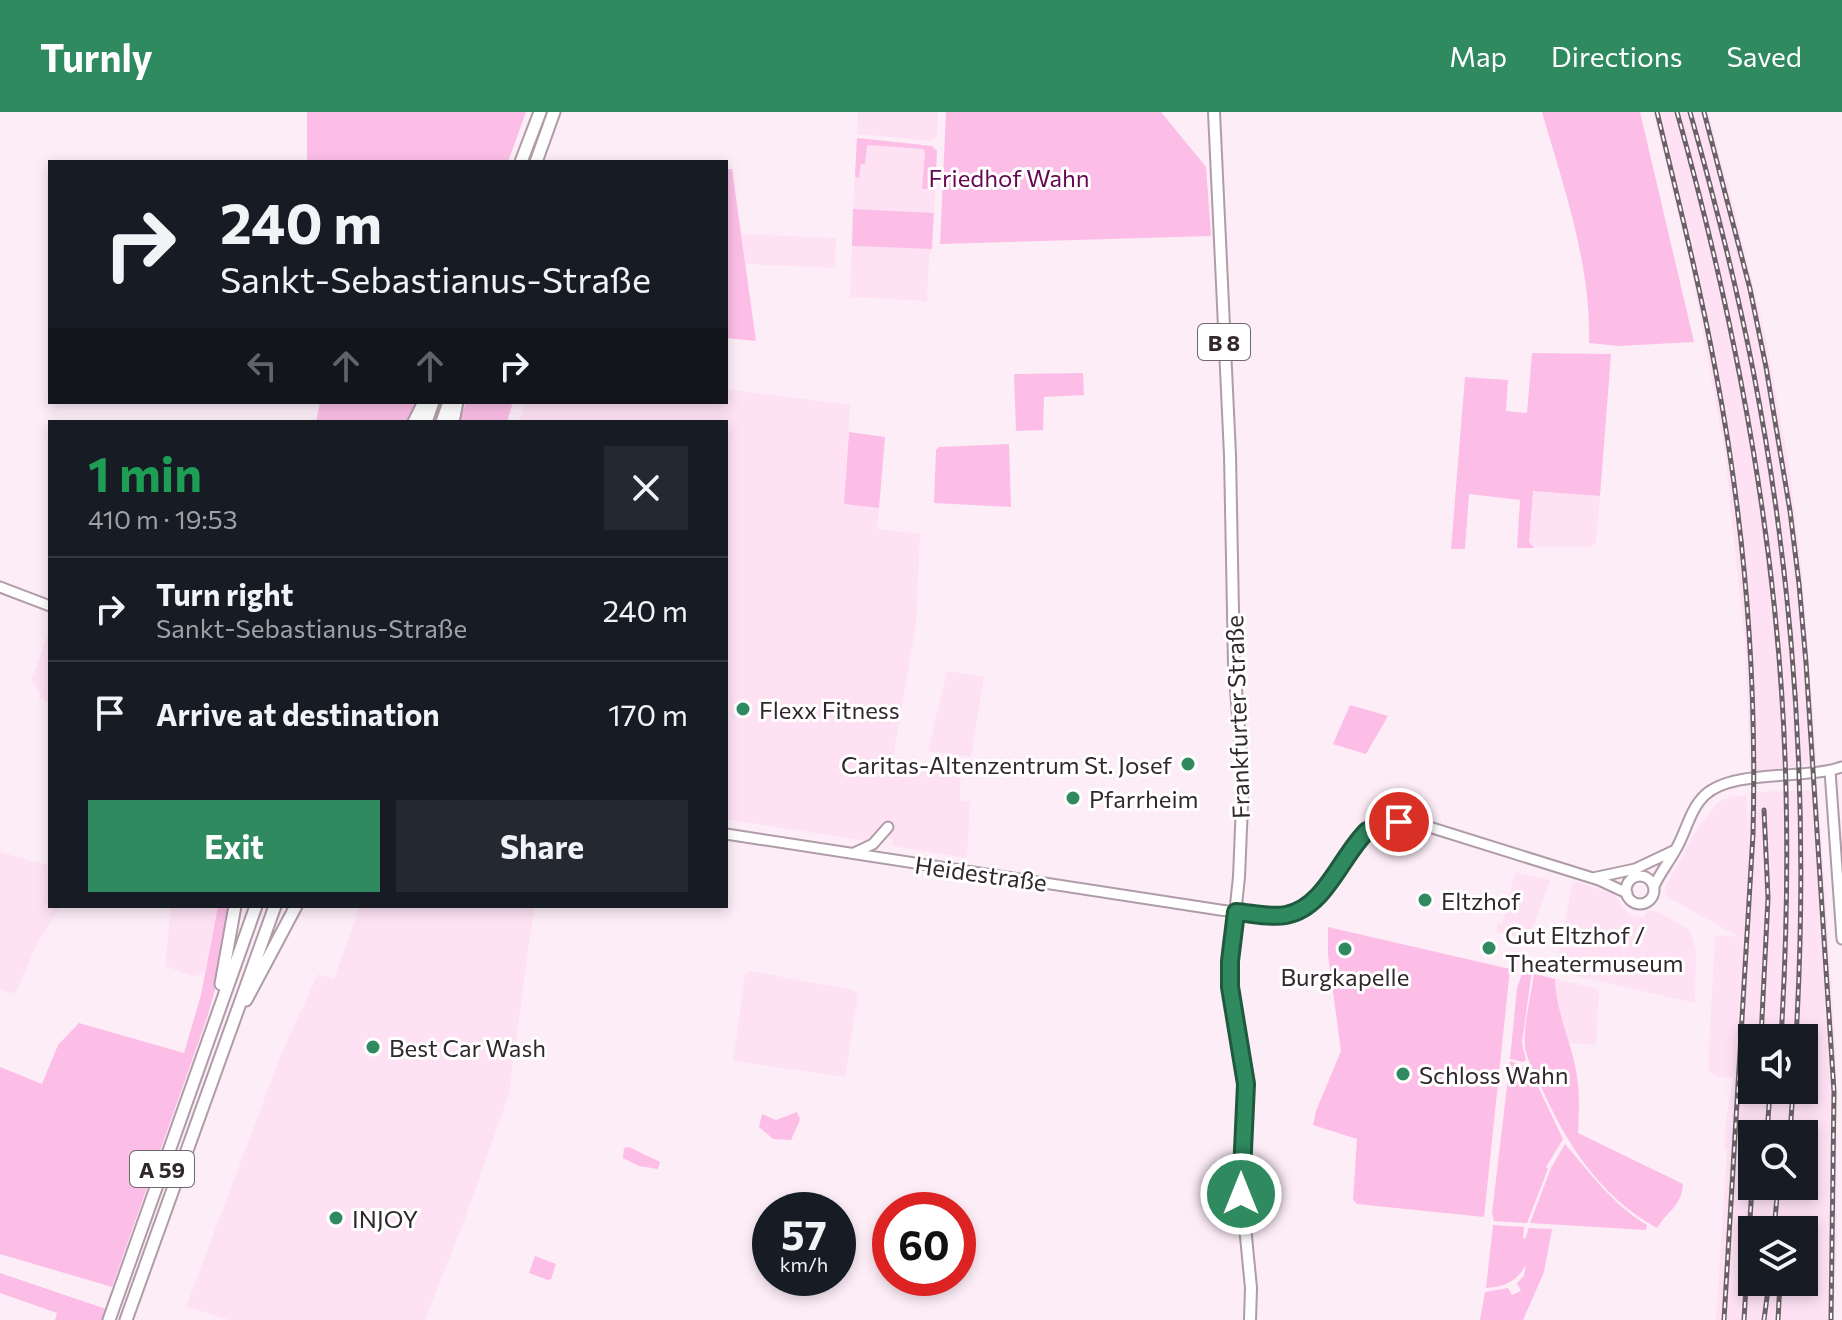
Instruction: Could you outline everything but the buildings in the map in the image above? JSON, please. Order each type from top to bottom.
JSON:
[{"type":"highway","points":[[522,160],[540,112]]},
{"type":"highway","points":[[537,160],[554,112]]},
{"type":"highway","points":[[201,1058],[228,955],[235,908]]},
{"type":"highway","name":"A 59","points":[[110,1318],[255,908]]},
{"type":"highway","name":"A 59","points":[[126,1320],[274,908]]},
{"type":"highway","points":[[234,1017],[250,994],[295,908]]},
{"type":"main road","name":"Frankfurter Straße","points":[[1214,112],[1230,455],[1234,664],[1243,780],[1230,987],[1246,1084],[1240,1175],[1251,1288],[1250,1320]]},
{"type":"street","points":[[0,587],[48,605]]},
{"type":"street","points":[[1596,879],[1627,893],[1634,903],[1645,903],[1653,897],[1654,886],[1696,806],[1717,787],[1731,781],[1830,771],[1842,767]]},
{"type":"street","points":[[1830,771],[1842,939]]},
{"type":"street","name":"Heidestraße","points":[[728,834],[1236,912],[1280,916],[1305,909],[1367,831],[1399,822],[1426,826],[1596,879]]},
{"type":"street","points":[[852,854],[873,844],[888,827]]},
{"type":"street","points":[[1596,879],[1635,869],[1676,849]]},
{"type":"street","points":[[1596,879],[1630,881],[1643,877],[1669,860]]},
{"type":"street","points":[[1643,877],[1654,886]]},
{"type":"street","points":[[1627,893],[1630,881]]},
{"type":"shaded area","points":[[858,112],[938,112],[937,137],[932,141],[857,134]]},
{"type":"shaded area","points":[[1653,112],[1708,112],[1738,223],[1767,343],[1790,472],[1802,573],[1817,764],[1750,772],[1745,644],[1725,453],[1689,257]]},
{"type":"shaded area","points":[[857,138],[932,146],[937,151],[934,213],[853,209]]},
{"type":"shaded area","points":[[741,234],[836,238],[835,268],[746,264]]},
{"type":"shaded area","points":[[852,246],[932,249],[927,301],[850,297]]},
{"type":"shaded area","points":[[728,389],[850,405],[844,504],[879,508],[877,529],[920,534],[916,625],[892,764],[919,763],[961,768],[960,801],[970,801],[967,858],[892,846],[893,839],[877,835],[866,841],[728,819],[728,420],[520,420],[524,404],[728,404]]},
{"type":"shaded area","points":[[1533,491],[1600,496],[1596,543],[1591,547],[1531,547]]},
{"type":"shaded area","points":[[48,634],[48,701],[39,698],[41,693],[31,681]]},
{"type":"shaded area","points":[[947,671],[984,677],[971,757],[928,751]]},
{"type":"shaded area","points":[[1818,790],[1836,1051],[1834,1320],[1716,1320],[1727,1150],[1724,1148],[1726,1118],[1733,1078],[1717,1077],[1708,1069],[1715,935],[1739,937],[1670,898],[1665,888],[1697,829],[1717,803],[1732,796],[1747,796],[1748,840],[1750,792]]},
{"type":"shaded area","points":[[0,852],[48,865],[48,908],[60,908],[38,942],[16,992],[0,990]]},
{"type":"shaded area","points":[[1515,872],[1550,880],[1529,939],[1496,932],[1498,923],[1502,924]]},
{"type":"shaded area","points":[[1573,881],[1614,894],[1629,915],[1643,918],[1647,911],[1654,910],[1689,929],[1696,950],[1695,1003],[1555,971]]},
{"type":"shaded area","points":[[171,908],[218,908],[204,974],[193,976],[165,966]]},
{"type":"shaded area","points":[[359,908],[534,908],[509,1094],[425,1320],[230,1320],[186,1307],[282,1052],[318,974],[334,979]]},
{"type":"shaded area","points":[[750,971],[854,990],[858,995],[845,1077],[733,1061],[745,975]]},
{"type":"shaded area","points":[[1555,979],[1599,989],[1596,1045],[1569,1043],[1558,1007]]},
{"type":"green space","points":[[307,112],[526,112],[509,160],[307,160]]},
{"type":"green space","name":"Friedhof Wahn","points":[[946,112],[1161,112],[1206,167],[1211,236],[940,244]]},
{"type":"green space","points":[[1542,112],[1640,112],[1694,342],[1619,346],[1589,343],[1581,255]]},
{"type":"green space","points":[[857,138],[932,146],[937,151],[935,189],[922,189],[923,149],[867,145],[865,164],[861,164],[859,178],[855,177]]},
{"type":"green space","points":[[728,169],[732,169],[756,341],[728,338]]},
{"type":"green space","points":[[853,209],[934,213],[932,249],[852,246]]},
{"type":"green space","points":[[1532,353],[1611,354],[1600,496],[1533,491],[1529,542],[1534,548],[1517,548],[1520,500],[1469,494],[1465,549],[1451,549],[1465,377],[1508,380],[1506,411],[1527,413]]},
{"type":"green space","points":[[1083,373],[1084,395],[1044,397],[1043,430],[1016,431],[1014,374]]},
{"type":"green space","points":[[320,404],[416,404],[409,420],[316,420]]},
{"type":"green space","points":[[465,404],[512,404],[508,420],[460,420]]},
{"type":"green space","points":[[849,432],[885,437],[879,508],[844,504]]},
{"type":"green space","points":[[1009,444],[1011,507],[934,503],[936,450],[939,447]]},
{"type":"green space","points":[[1350,705],[1388,716],[1366,754],[1333,744]]},
{"type":"green space","points":[[218,908],[229,908],[216,986],[207,1018],[112,1287],[0,1254],[0,1067],[42,1084],[58,1045],[79,1023],[184,1053],[201,995]]},
{"type":"green space","points":[[1328,927],[1510,969],[1484,1217],[1357,1204],[1353,1200],[1357,1139],[1313,1125],[1341,1051],[1328,955]]},
{"type":"green space","points":[[1524,968],[1532,970],[1522,1043],[1526,1060],[1523,1062],[1510,1059],[1517,988]]},
{"type":"green space","points":[[1534,974],[1555,979],[1577,1078],[1578,1133],[1683,1184],[1677,1203],[1657,1228],[1636,1215],[1601,1184],[1572,1146],[1549,1104],[1525,1048]]},
{"type":"green space","points":[[1510,1061],[1516,1066],[1529,1068],[1563,1139],[1546,1167],[1548,1169],[1527,1223],[1494,1221],[1492,1213]]},
{"type":"green space","points":[[797,1112],[800,1120],[791,1140],[773,1139],[759,1127],[762,1114],[776,1120]]},
{"type":"green space","points":[[1565,1144],[1613,1198],[1647,1225],[1646,1230],[1530,1223],[1551,1168]]},
{"type":"green space","points":[[629,1147],[660,1162],[658,1169],[639,1166],[623,1158],[624,1148]]},
{"type":"green space","points":[[1493,1225],[1524,1227],[1525,1239],[1529,1228],[1552,1229],[1544,1272],[1523,1320],[1480,1320],[1485,1292],[1508,1288],[1512,1295],[1521,1291],[1517,1283],[1524,1276],[1526,1264],[1510,1282],[1486,1288]]},
{"type":"green space","points":[[535,1256],[556,1264],[551,1279],[529,1273]]},
{"type":"green space","points":[[0,1273],[106,1309],[102,1320],[55,1320],[57,1313],[0,1293]]},
{"type":"railway","points":[[1657,112],[1703,308],[1726,430],[1742,545],[1751,661],[1753,834],[1724,1320]]},
{"type":"railway","points":[[1677,112],[1737,363],[1766,533],[1776,619],[1787,821],[1782,1024]]},
{"type":"railway","points":[[1690,112],[1746,337],[1780,536],[1796,703],[1799,787],[1801,870],[1797,1024]]},
{"type":"railway","points":[[1704,112],[1750,289],[1766,367],[1799,584],[1834,1092],[1831,1320]]},
{"type":"railway","points":[[1762,1024],[1768,898],[1764,810]]},
{"type":"railway","points":[[1768,1120],[1769,1104]]},
{"type":"railway","points":[[1791,1120],[1792,1104]]},
{"type":"railway","points":[[1744,1320],[1751,1200]]},
{"type":"railway","points":[[1775,1216],[1777,1200]]},
{"type":"railway","points":[[1764,1320],[1767,1296]]},
{"type":"railway","points":[[1778,1320],[1779,1296]]},
{"type":"place","name":"Flexx Fitness","points":[[743,709]]},
{"type":"place","name":"Caritas-Altenzentrum St. Josef","points":[[1188,764]]},
{"type":"place","name":"Pfarrheim","points":[[1073,798]]},
{"type":"place","name":"Eltzhof","points":[[1425,900]]},
{"type":"place","name":"Gut Eltzhof / Theatermuseum","points":[[1489,948]]},
{"type":"place","name":"Burgkapelle","points":[[1345,949]]},
{"type":"place","name":"Best Car Wash","points":[[373,1047]]},
{"type":"place","name":"Schloss Wahn","points":[[1403,1074]]},
{"type":"place","name":"INJOY","points":[[336,1218]]},
{"type":"route","points":[[1241,1194],[1246,1084],[1230,987],[1236,912],[1280,916],[1305,909],[1367,831],[1399,822]]}]
